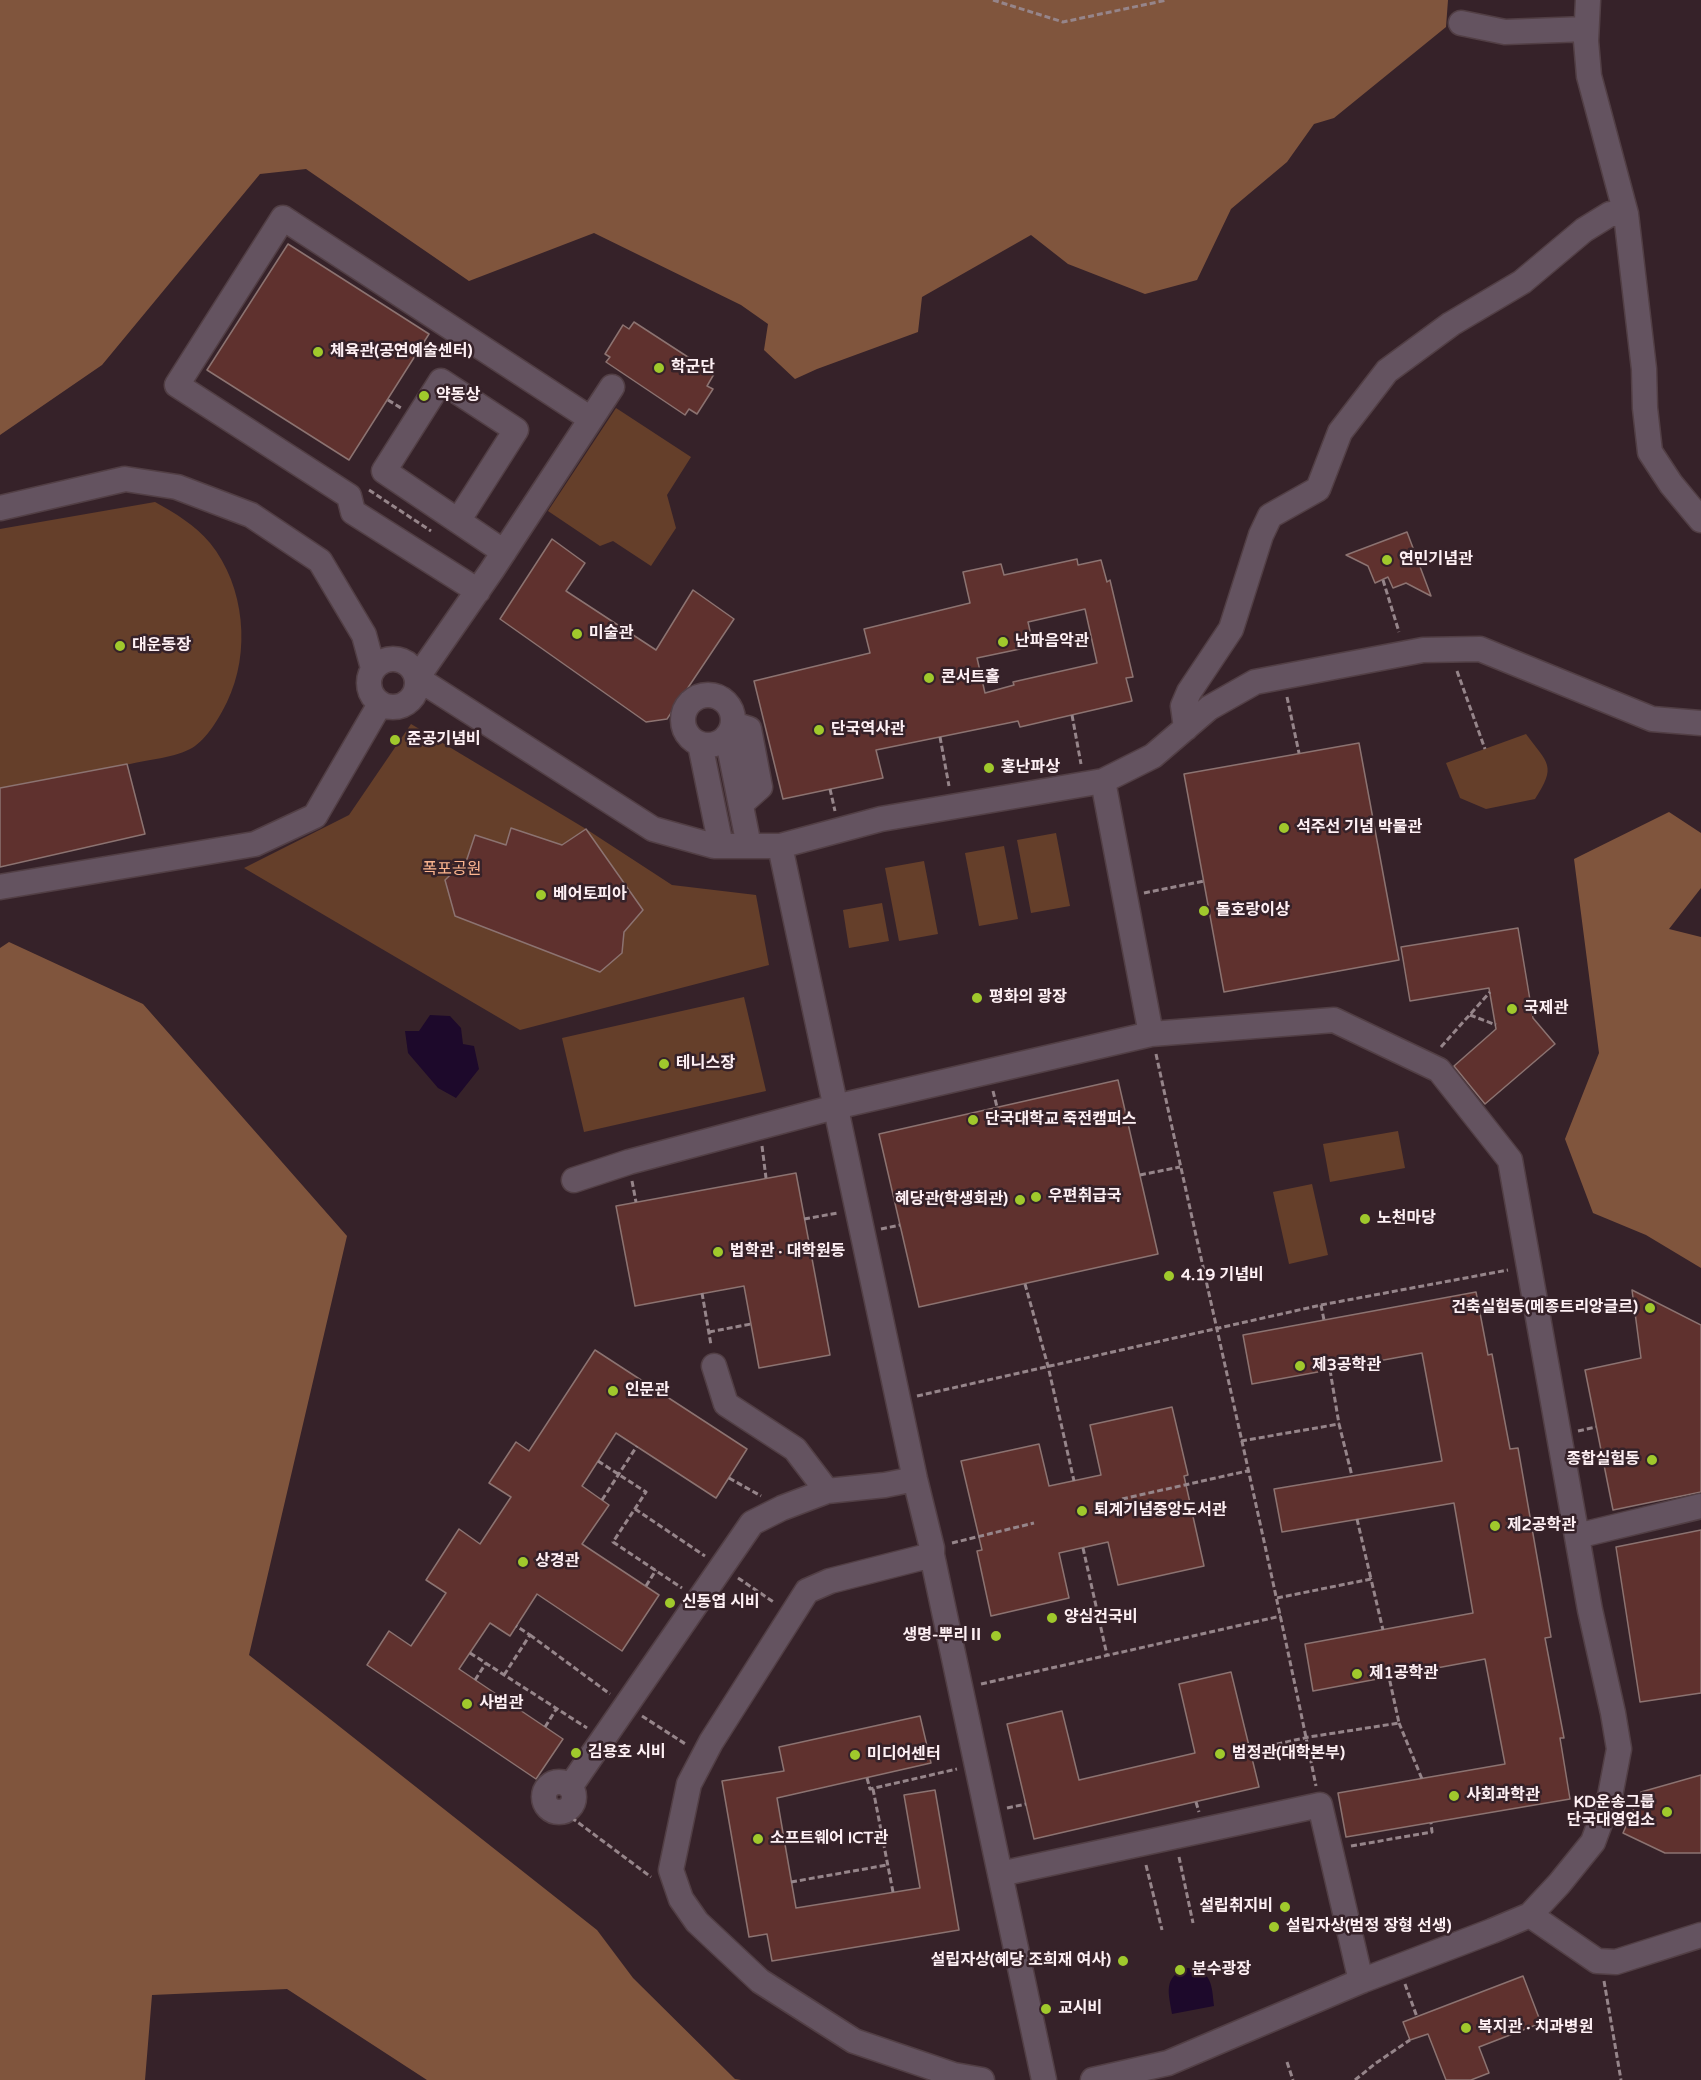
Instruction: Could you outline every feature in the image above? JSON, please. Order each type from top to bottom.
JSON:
[{"type":"street","points":[[1588,0],[1586,28],[1589,76],[1626,214],[1644,369],[1645,408],[1650,452],[1671,484],[1701,520]]},
{"type":"street","points":[[1461,23],[1505,32],[1586,28]]},
{"type":"street","points":[[1186,728],[1183,706],[1189,692],[1231,629],[1261,535],[1270,516],[1318,489],[1340,432],[1387,371],[1451,324],[1522,282],[1584,230],[1610,214],[1626,214]]},
{"type":"street","points":[[478,591],[353,512],[349,496],[177,385],[283,218],[591,420]]},
{"type":"street","points":[[459,521],[516,430],[441,381],[384,471],[504,552]]},
{"type":"street","points":[[0,508],[125,479],[177,487],[251,515],[320,561],[364,635],[373,668],[368,684],[374,699],[387,707],[396,708],[410,701],[417,687],[417,678],[478,591],[612,387]]},
{"type":"street","points":[[373,668],[379,663],[394,658],[409,664],[417,678],[653,829],[714,846],[780,846],[881,819],[1094,782],[1153,756],[1209,708],[1255,682],[1423,650],[1480,649],[1652,719],[1701,723]]},
{"type":"street","points":[[730,730],[715,744],[700,744],[687,735],[682,719],[684,711],[694,699],[710,695],[718,697],[730,708],[730,730],[749,846]]},
{"type":"street","points":[[0,886],[255,844],[315,816],[380,704]]},
{"type":"street","points":[[700,744],[721,846]]},
{"type":"street","points":[[1094,782],[1125,896],[1151,1034]]},
{"type":"street","points":[[780,846],[1044,2080]]},
{"type":"street","points":[[574,1180],[629,1162],[836,1107],[1151,1034],[1334,1020],[1439,1070],[1510,1160],[1590,1610],[1619,1749],[1610,1796],[1593,1842],[1530,1915],[1361,1981],[1173,2061],[1093,2080]]},
{"type":"street","points":[[714,1366],[726,1404],[795,1449],[827,1491]]},
{"type":"street","points":[[564,1812],[574,1801],[570,1787],[752,1523],[782,1508],[827,1491],[885,1485],[915,1479]]},
{"type":"street","points":[[1577,1536],[1701,1506]]},
{"type":"street","points":[[912,2080],[760,1981],[698,1922],[681,1899],[671,1870],[689,1784],[704,1756],[807,1591],[830,1581],[932,1552]]},
{"type":"street","points":[[1000,1874],[1320,1805],[1361,1981]]},
{"type":"street","points":[[1530,1915],[1601,1962],[1616,1962],[1701,1935]]},
{"type":"street","points":[[854,2041],[954,2075],[982,2080]]},
{"type":"street","points":[[1155,2080],[1173,2061]]},
{"type":"path","points":[[993,0],[1064,22],[1167,0]]},
{"type":"path","points":[[1383,580],[1406,653]]},
{"type":"path","points":[[1449,650],[1485,748]]},
{"type":"path","points":[[1282,677],[1299,753]]},
{"type":"path","points":[[1072,715],[1094,782]]},
{"type":"path","points":[[940,737],[953,807]]},
{"type":"path","points":[[1125,896],[1204,881]]},
{"type":"path","points":[[1426,1064],[1490,992]]},
{"type":"path","points":[[1470,1015],[1496,1025]]},
{"type":"path","points":[[1151,1034],[1281,1616],[1320,1805]]},
{"type":"path","points":[[759,1127],[766,1178]]},
{"type":"path","points":[[1140,1175],[1180,1167]]},
{"type":"path","points":[[804,1219],[857,1209]]},
{"type":"path","points":[[898,1400],[1215,1327],[1529,1266]]},
{"type":"path","points":[[1025,1284],[1048,1366],[1074,1481]]},
{"type":"path","points":[[702,1293],[714,1366]]},
{"type":"path","points":[[1321,1305],[1324,1320]]},
{"type":"path","points":[[709,1332],[751,1324]]},
{"type":"path","points":[[1330,1370],[1339,1424],[1352,1476]]},
{"type":"path","points":[[1241,1441],[1339,1424]]},
{"type":"path","points":[[602,1500],[637,1446]]},
{"type":"path","points":[[598,1461],[646,1492],[613,1542],[700,1599]]},
{"type":"path","points":[[1122,1499],[1247,1472]]},
{"type":"path","points":[[729,1478],[782,1508]]},
{"type":"path","points":[[635,1509],[693,1548]]},
{"type":"path","points":[[1357,1519],[1383,1630]]},
{"type":"path","points":[[932,1552],[1034,1523]]},
{"type":"path","points":[[1083,1548],[1107,1655]]},
{"type":"path","points":[[722,1568],[791,1614]]},
{"type":"path","points":[[646,1586],[656,1570]]},
{"type":"path","points":[[1277,1598],[1371,1580]]},
{"type":"path","points":[[960,1688],[1281,1616]]},
{"type":"path","points":[[516,1626],[597,1684]]},
{"type":"path","points":[[504,1675],[530,1635]]},
{"type":"path","points":[[470,1653],[604,1739]]},
{"type":"path","points":[[475,1680],[486,1663]]},
{"type":"path","points":[[1389,1677],[1399,1723],[1422,1779]]},
{"type":"path","points":[[626,1706],[704,1756]]},
{"type":"path","points":[[545,1727],[557,1708]]},
{"type":"path","points":[[1250,1750],[1306,1737],[1399,1723]]},
{"type":"path","points":[[867,1778],[870,1790],[976,1765]]},
{"type":"path","points":[[873,1789],[893,1892]]},
{"type":"path","points":[[564,1812],[654,1879]]},
{"type":"path","points":[[1330,1850],[1432,1832],[1431,1823]]},
{"type":"path","points":[[1175,1835],[1192,1923]]},
{"type":"path","points":[[1141,1843],[1162,1930]]},
{"type":"path","points":[[791,1882],[887,1864]]},
{"type":"path","points":[[1601,1962],[1621,2080]]},
{"type":"path","points":[[1399,1966],[1417,2017]]},
{"type":"path","points":[[1355,2080],[1410,2040]]},
{"type":"path","points":[[1287,2062],[1293,2080]]},
{"type":"green space","points":[[616,408],[691,457],[667,495],[676,528],[651,566],[613,541],[600,546],[548,511]]},
{"type":"green space","name":"대운동장","points":[[155,502],[184,520],[210,543],[231,579],[241,620],[241,641],[235,683],[224,708],[203,739],[192,748],[178,754],[0,788],[0,529]]},
{"type":"green space","name":"폭포공원","points":[[411,724],[586,829],[672,885],[756,895],[769,965],[520,1030],[244,868],[349,815]]},
{"type":"green space","points":[[1526,734],[1540,752],[1548,771],[1535,799],[1486,809],[1460,798],[1446,763]]},
{"type":"green space","points":[[1056,833],[1070,906],[1031,913],[1017,840]]},
{"type":"green space","points":[[1004,846],[1018,919],[979,926],[965,853]]},
{"type":"green space","points":[[924,861],[938,934],[899,941],[885,868]]},
{"type":"green space","points":[[882,903],[889,941],[849,948],[843,910]]},
{"type":"green space","name":"테니스장","points":[[744,997],[766,1091],[584,1132],[562,1038]]},
{"type":"green space","points":[[1398,1131],[1405,1168],[1330,1182],[1323,1144]]},
{"type":"green space","points":[[1312,1184],[1328,1255],[1289,1264],[1273,1192]]},
{"type":"shaded area","points":[[0,0],[1448,0],[1446,27],[1334,118],[1314,124],[1287,162],[1231,209],[1197,280],[1145,294],[1068,264],[1031,235],[922,297],[918,332],[795,379],[764,350],[768,324],[741,305],[594,233],[469,281],[306,169],[260,174],[102,365],[0,435]]},
{"type":"shaded area","points":[[1669,812],[1701,833],[1701,888],[1669,929],[1701,937],[1701,1268],[1646,1235],[1593,1213],[1565,1139],[1599,1053],[1574,859]]},
{"type":"shaded area","points":[[9,942],[143,1004],[347,1236],[249,1655],[597,1930],[633,1978],[735,2079],[741,2080],[427,2080],[287,1989],[152,1995],[145,2080],[0,2080],[0,948]]},
{"type":"shaded area","points":[[430,1015],[450,1016],[461,1028],[463,1044],[474,1046],[479,1069],[456,1098],[438,1088],[408,1053],[405,1031],[419,1031]]},
{"type":"shaded area","points":[[1187,1968],[1195,1969],[1206,1975],[1211,1985],[1214,2006],[1172,2014],[1170,1981]]},
{"type":"building","name":"체육관(공연예술센터)","points":[[288,244],[429,334],[349,460],[207,370]]},
{"type":"building","name":"학군단","points":[[634,322],[714,374],[707,386],[713,389],[697,414],[689,409],[685,415],[606,362],[610,357],[605,354],[623,325],[629,329]]},
{"type":"building","name":"연민기념관","points":[[1407,532],[1431,596],[1406,583],[1393,588],[1388,577],[1375,583],[1368,566],[1346,555]]},
{"type":"building","name":"미술관","points":[[552,539],[585,563],[566,591],[656,650],[693,590],[734,619],[667,719],[646,722],[500,619]]},
{"type":"building","points":[[1077,559],[1078,565],[1101,560],[1107,582],[1110,580],[1133,677],[1126,678],[1132,701],[1020,727],[1018,721],[876,750],[883,778],[783,799],[754,681],[870,653],[864,629],[970,603],[963,572],[1001,564],[1004,575]],"holes":[[[1085,609],[1097,663],[1013,682],[1014,685],[985,693],[977,658],[1020,649],[1019,643],[1032,640],[1028,622]]]},
{"type":"building","name":"석주선 기념 박물관","points":[[1359,743],[1399,960],[1224,992],[1184,774]]},
{"type":"building","points":[[127,764],[145,834],[0,867],[0,788]]},
{"type":"building","name":"베어토피아","points":[[511,828],[562,845],[586,829],[643,910],[624,932],[622,953],[600,972],[455,916],[445,880],[467,859],[475,835],[506,845]]},
{"type":"building","name":"국제관","points":[[1518,928],[1533,1018],[1555,1044],[1485,1104],[1454,1066],[1496,1029],[1489,988],[1410,1001],[1401,947]]},
{"type":"building","name":"혜당관(학생회관)","points":[[1118,1080],[1158,1254],[919,1307],[879,1134]]},
{"type":"building","name":"법학관 · 대학원동","points":[[796,1173],[830,1355],[759,1368],[744,1286],[635,1306],[616,1206]]},
{"type":"building","name":"종합실험동","points":[[1632,1290],[1701,1325],[1701,1492],[1613,1510],[1585,1370],[1641,1358]]},
{"type":"building","points":[[1476,1292],[1488,1355],[1492,1354],[1510,1449],[1518,1448],[1551,1637],[1545,1638],[1564,1738],[1560,1738],[1570,1799],[1346,1837],[1338,1793],[1505,1764],[1485,1659],[1313,1691],[1305,1644],[1473,1613],[1454,1503],[1282,1532],[1274,1489],[1442,1461],[1422,1353],[1252,1384],[1243,1335]]},
{"type":"building","points":[[595,1350],[747,1449],[716,1498],[616,1433],[582,1486],[609,1505],[582,1544],[659,1595],[622,1651],[537,1594],[510,1636],[490,1623],[459,1669],[563,1739],[536,1779],[367,1665],[389,1631],[411,1646],[446,1593],[426,1580],[459,1529],[480,1544],[511,1497],[489,1483],[516,1442],[529,1451]]},
{"type":"building","name":"퇴계기념중앙도서관","points":[[1172,1407],[1188,1475],[1184,1476],[1204,1566],[1118,1585],[1108,1542],[1059,1553],[1069,1598],[991,1616],[977,1551],[982,1550],[961,1461],[1039,1444],[1049,1486],[1101,1475],[1090,1425]]},
{"type":"building","points":[[1701,1530],[1701,1693],[1640,1702],[1616,1547]]},
{"type":"building","name":"범정관(대학본부)","points":[[1231,1672],[1259,1787],[1034,1839],[1007,1724],[1062,1711],[1079,1780],[1195,1753],[1179,1684]]},
{"type":"building","name":"소프트웨어 ICT관","points":[[920,1716],[931,1763],[777,1798],[796,1908],[920,1888],[904,1795],[935,1790],[959,1930],[772,1961],[767,1934],[749,1937],[722,1781],[784,1771],[779,1747]]},
{"type":"building","name":"KD운송그룹 단국대영업소","points":[[1701,1775],[1701,1853],[1665,1853],[1623,1833],[1641,1792]]},
{"type":"building","name":"복지관 · 치과병원","points":[[1523,1976],[1541,2023],[1479,2047],[1489,2073],[1471,2080],[1446,2080],[1428,2034],[1410,2040],[1403,2022]]},
{"type":"place","name":"체육관(공연예술센터)","points":[[318,352]]},
{"type":"place","name":"학군단","points":[[659,368]]},
{"type":"place","name":"약동상","points":[[424,396]]},
{"type":"place","name":"연민기념관","points":[[1387,560]]},
{"type":"place","name":"미술관","points":[[577,634]]},
{"type":"place","name":"난파음악관","points":[[1003,642]]},
{"type":"place","name":"대운동장","points":[[120,646]]},
{"type":"place","name":"콘서트홀","points":[[929,678]]},
{"type":"place","name":"단국역사관","points":[[819,730]]},
{"type":"place","name":"준공기념비","points":[[395,740]]},
{"type":"place","name":"홍난파상","points":[[989,768]]},
{"type":"place","name":"석주선 기념 박물관","points":[[1284,828]]},
{"type":"place","name":"베어토피아","points":[[541,895]]},
{"type":"place","name":"돌호랑이상","points":[[1204,911]]},
{"type":"place","name":"평화의 광장","points":[[977,998]]},
{"type":"place","name":"국제관","points":[[1512,1009]]},
{"type":"place","name":"테니스장","points":[[664,1064]]},
{"type":"place","name":"단국대학교 죽전캠퍼스","points":[[973,1120]]},
{"type":"place","name":"우편취급국","points":[[1036,1197]]},
{"type":"place","name":"혜당관(학생회관)","points":[[1020,1200]]},
{"type":"place","name":"노천마당","points":[[1365,1219]]},
{"type":"place","name":"법학관 · 대학원동","points":[[718,1252]]},
{"type":"place","name":"4.19 기념비","points":[[1169,1276]]},
{"type":"place","name":"건축실험동(메종트리앙글르)","points":[[1650,1308]]},
{"type":"place","name":"제3공학관","points":[[1300,1366]]},
{"type":"place","name":"인문관","points":[[613,1391]]},
{"type":"place","name":"종합실험동","points":[[1652,1460]]},
{"type":"place","name":"퇴계기념중앙도서관","points":[[1082,1511]]},
{"type":"place","name":"제2공학관","points":[[1495,1526]]},
{"type":"place","name":"상경관","points":[[523,1562]]},
{"type":"place","name":"신동엽 시비","points":[[670,1603]]},
{"type":"place","name":"양심건국비","points":[[1052,1618]]},
{"type":"place","name":"생명-뿌리Ⅱ","points":[[996,1636]]},
{"type":"place","name":"제1공학관","points":[[1357,1674]]},
{"type":"place","name":"사범관","points":[[467,1704]]},
{"type":"place","name":"김용호 시비","points":[[576,1753]]},
{"type":"place","name":"범정관(대학본부)","points":[[1220,1754]]},
{"type":"place","name":"미디어센터","points":[[855,1755]]},
{"type":"place","name":"사회과학관","points":[[1454,1796]]},
{"type":"place","name":"KD운송그룹 단국대영업소","points":[[1667,1812]]},
{"type":"place","name":"소프트웨어 ICT관","points":[[758,1839]]},
{"type":"place","name":"설립취지비","points":[[1285,1907]]},
{"type":"place","name":"설립자상(범정 장형 선생)","points":[[1274,1927]]},
{"type":"place","name":"설립자상(혜당 조희재 여사)","points":[[1123,1961]]},
{"type":"place","name":"분수광장","points":[[1180,1970]]},
{"type":"place","name":"교시비","points":[[1046,2009]]},
{"type":"place","name":"복지관 · 치과병원","points":[[1466,2028]]}]
